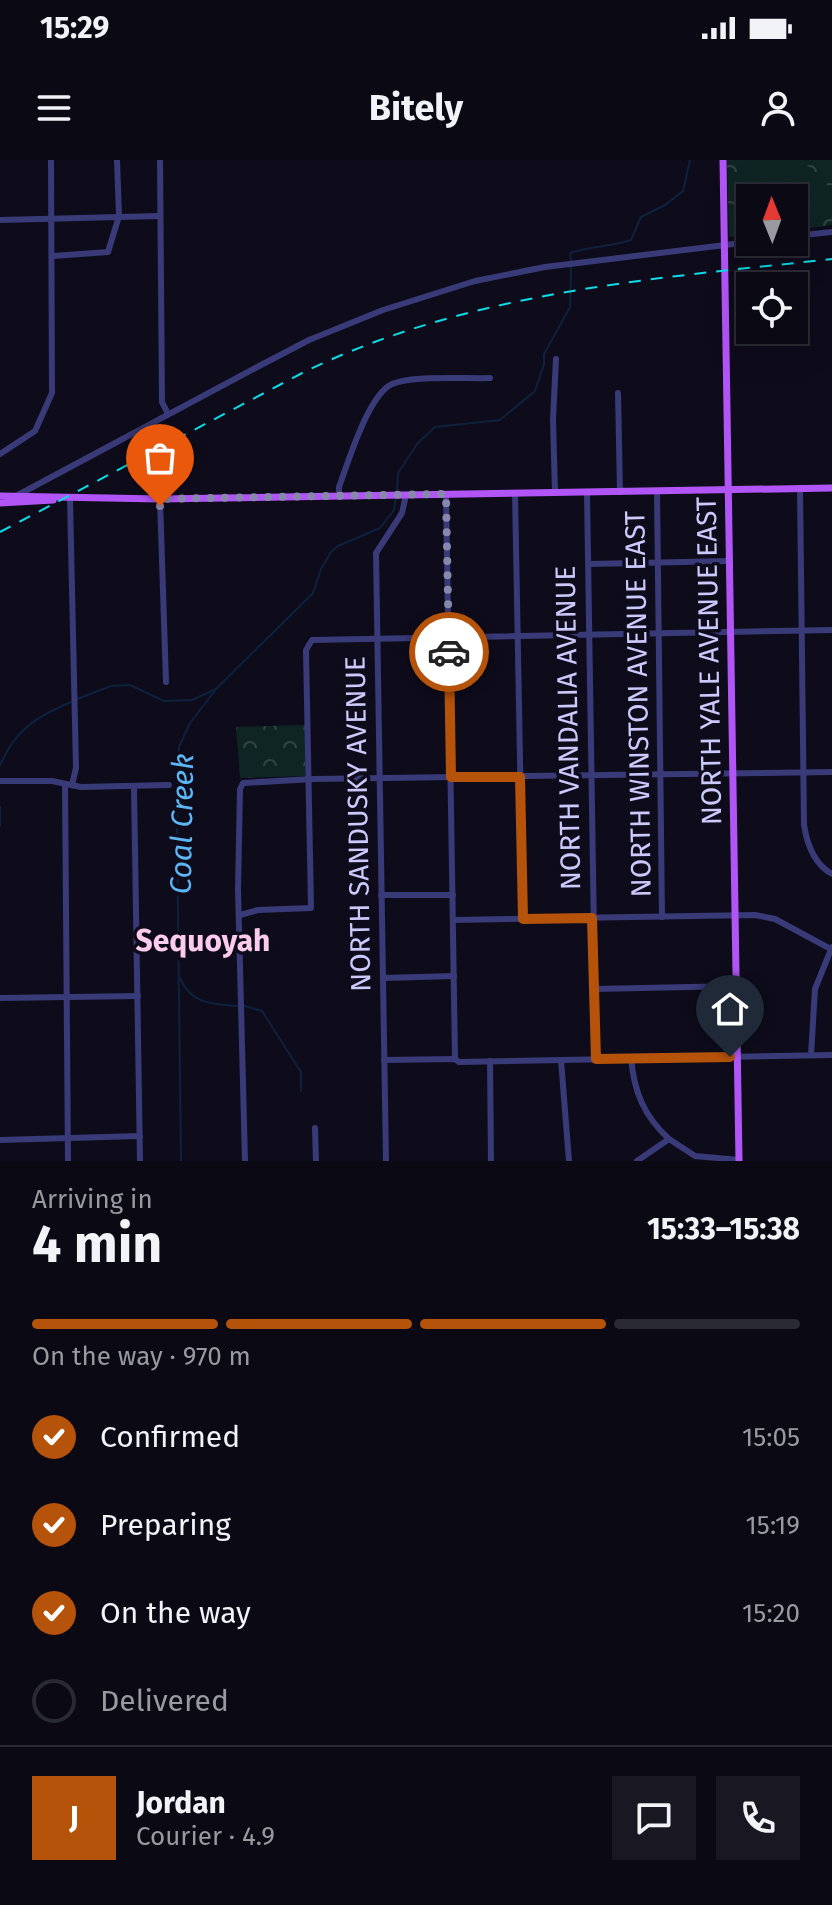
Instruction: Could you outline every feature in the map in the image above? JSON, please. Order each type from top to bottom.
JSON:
[{"type":"main road","name":"NORTH YALE AVENUE EAST","points":[[723,160],[739,1160]]},
{"type":"main road","points":[[3,503],[67,499],[832,488]]},
{"type":"main road","points":[[0,496],[67,499]]},
{"type":"street","points":[[0,454],[35,431],[52,393],[51,160]]},
{"type":"street","points":[[53,256],[108,252],[119,216],[117,160]]},
{"type":"street","points":[[160,160],[162,402],[168,414]]},
{"type":"street","points":[[0,220],[160,216]]},
{"type":"street","points":[[808,235],[832,232]]},
{"type":"street","points":[[3,503],[309,340],[383,310],[475,281],[564,264],[736,244]]},
{"type":"street","points":[[555,493],[553,419],[556,359]]},
{"type":"street","points":[[339,497],[339,487],[348,463],[375,400],[382,391],[390,385],[410,381],[490,378]]},
{"type":"street","points":[[618,393],[620,492]]},
{"type":"street","points":[[800,488],[806,840],[814,856],[832,874]]},
{"type":"street","name":"NORTH WINSTON AVENUE EAST","points":[[657,491],[662,917]]},
{"type":"street","points":[[515,493],[523,919]]},
{"type":"street","name":"NORTH VANDALIA AVENUE","points":[[587,493],[596,1059]]},
{"type":"street","points":[[446,494],[455,1059]]},
{"type":"street","name":"NORTH SANDUSKY AVENUE","points":[[386,1161],[376,553],[402,513],[404,495]]},
{"type":"street","points":[[67,499],[76,774],[69,784],[66,997],[68,1161]]},
{"type":"street","points":[[160,499],[166,682]]},
{"type":"street","points":[[589,564],[730,561]]},
{"type":"street","points":[[240,915],[258,910],[311,908],[306,650],[309,643],[317,639],[832,630]]},
{"type":"street","points":[[245,1161],[240,915],[240,789],[243,783],[379,778],[832,772]]},
{"type":"street","points":[[0,781],[134,787],[169,785]]},
{"type":"street","points":[[134,787],[140,1161]]},
{"type":"street","points":[[381,895],[453,895]]},
{"type":"street","points":[[453,920],[736,915],[775,919],[832,948],[815,989],[811,1055]]},
{"type":"street","points":[[383,978],[454,976]]},
{"type":"street","points":[[594,989],[737,986]]},
{"type":"street","points":[[0,998],[138,996]]},
{"type":"street","points":[[384,1060],[455,1059],[459,1062],[832,1055]]},
{"type":"street","points":[[631,1058],[635,1086],[643,1108],[658,1129],[695,1158],[739,1160]]},
{"type":"street","points":[[561,1060],[569,1161]]},
{"type":"street","points":[[490,1061],[491,1161]]},
{"type":"street","points":[[315,1128],[316,1161]]},
{"type":"street","points":[[0,1140],[140,1136]]},
{"type":"street","points":[[637,1161],[669,1139]]},
{"type":"green space","points":[[727,160],[832,160],[832,225],[808,228],[808,184],[736,184],[736,236],[729,237]]},
{"type":"green space","points":[[755,160],[800,160],[800,164],[777,184],[763,184],[756,172]]},
{"type":"green space","points":[[808,166],[832,190],[832,204],[808,212],[808,184],[782,184]]},
{"type":"green space","points":[[305,725],[305,776],[240,778],[236,727]]},
{"type":"waterway","name":"Coal Creek","points":[[571,260],[570,253],[631,240],[641,217],[665,205],[683,191],[690,160]]},
{"type":"waterway","name":"Coal Creek","points":[[397,491],[398,473],[417,444],[435,427],[500,420],[535,391],[544,354],[570,307],[571,267]]},
{"type":"waterway","name":"Coal Creek","points":[[181,1161],[179,747],[190,723],[216,689],[313,593],[331,552],[380,528],[394,510],[396,498]]},
{"type":"waterway","name":"Coal Creek","points":[[77,699],[111,686],[130,685],[164,701],[192,700],[214,690]]},
{"type":"waterway","name":"Coal Creek","points":[[0,765],[20,733],[47,713],[71,702]]},
{"type":"waterway","name":"Coal Creek","points":[[0,807],[0,826]]},
{"type":"waterway","points":[[180,978],[196,998],[237,1006]]},
{"type":"waterway","points":[[244,1006],[262,1011],[301,1072],[301,1091]]},
{"type":"railway","points":[[0,532],[306,371],[369,344],[433,323],[564,292],[832,259]]},
{"type":"way so far","points":[[160,506],[160,499],[446,494],[449,652]]},
{"type":"district","name":"Sequoyah","points":[[203,941]]},
{"type":"route","points":[[449,652],[451,777],[520,777],[523,919],[592,918],[596,1059],[730,1057]]}]
